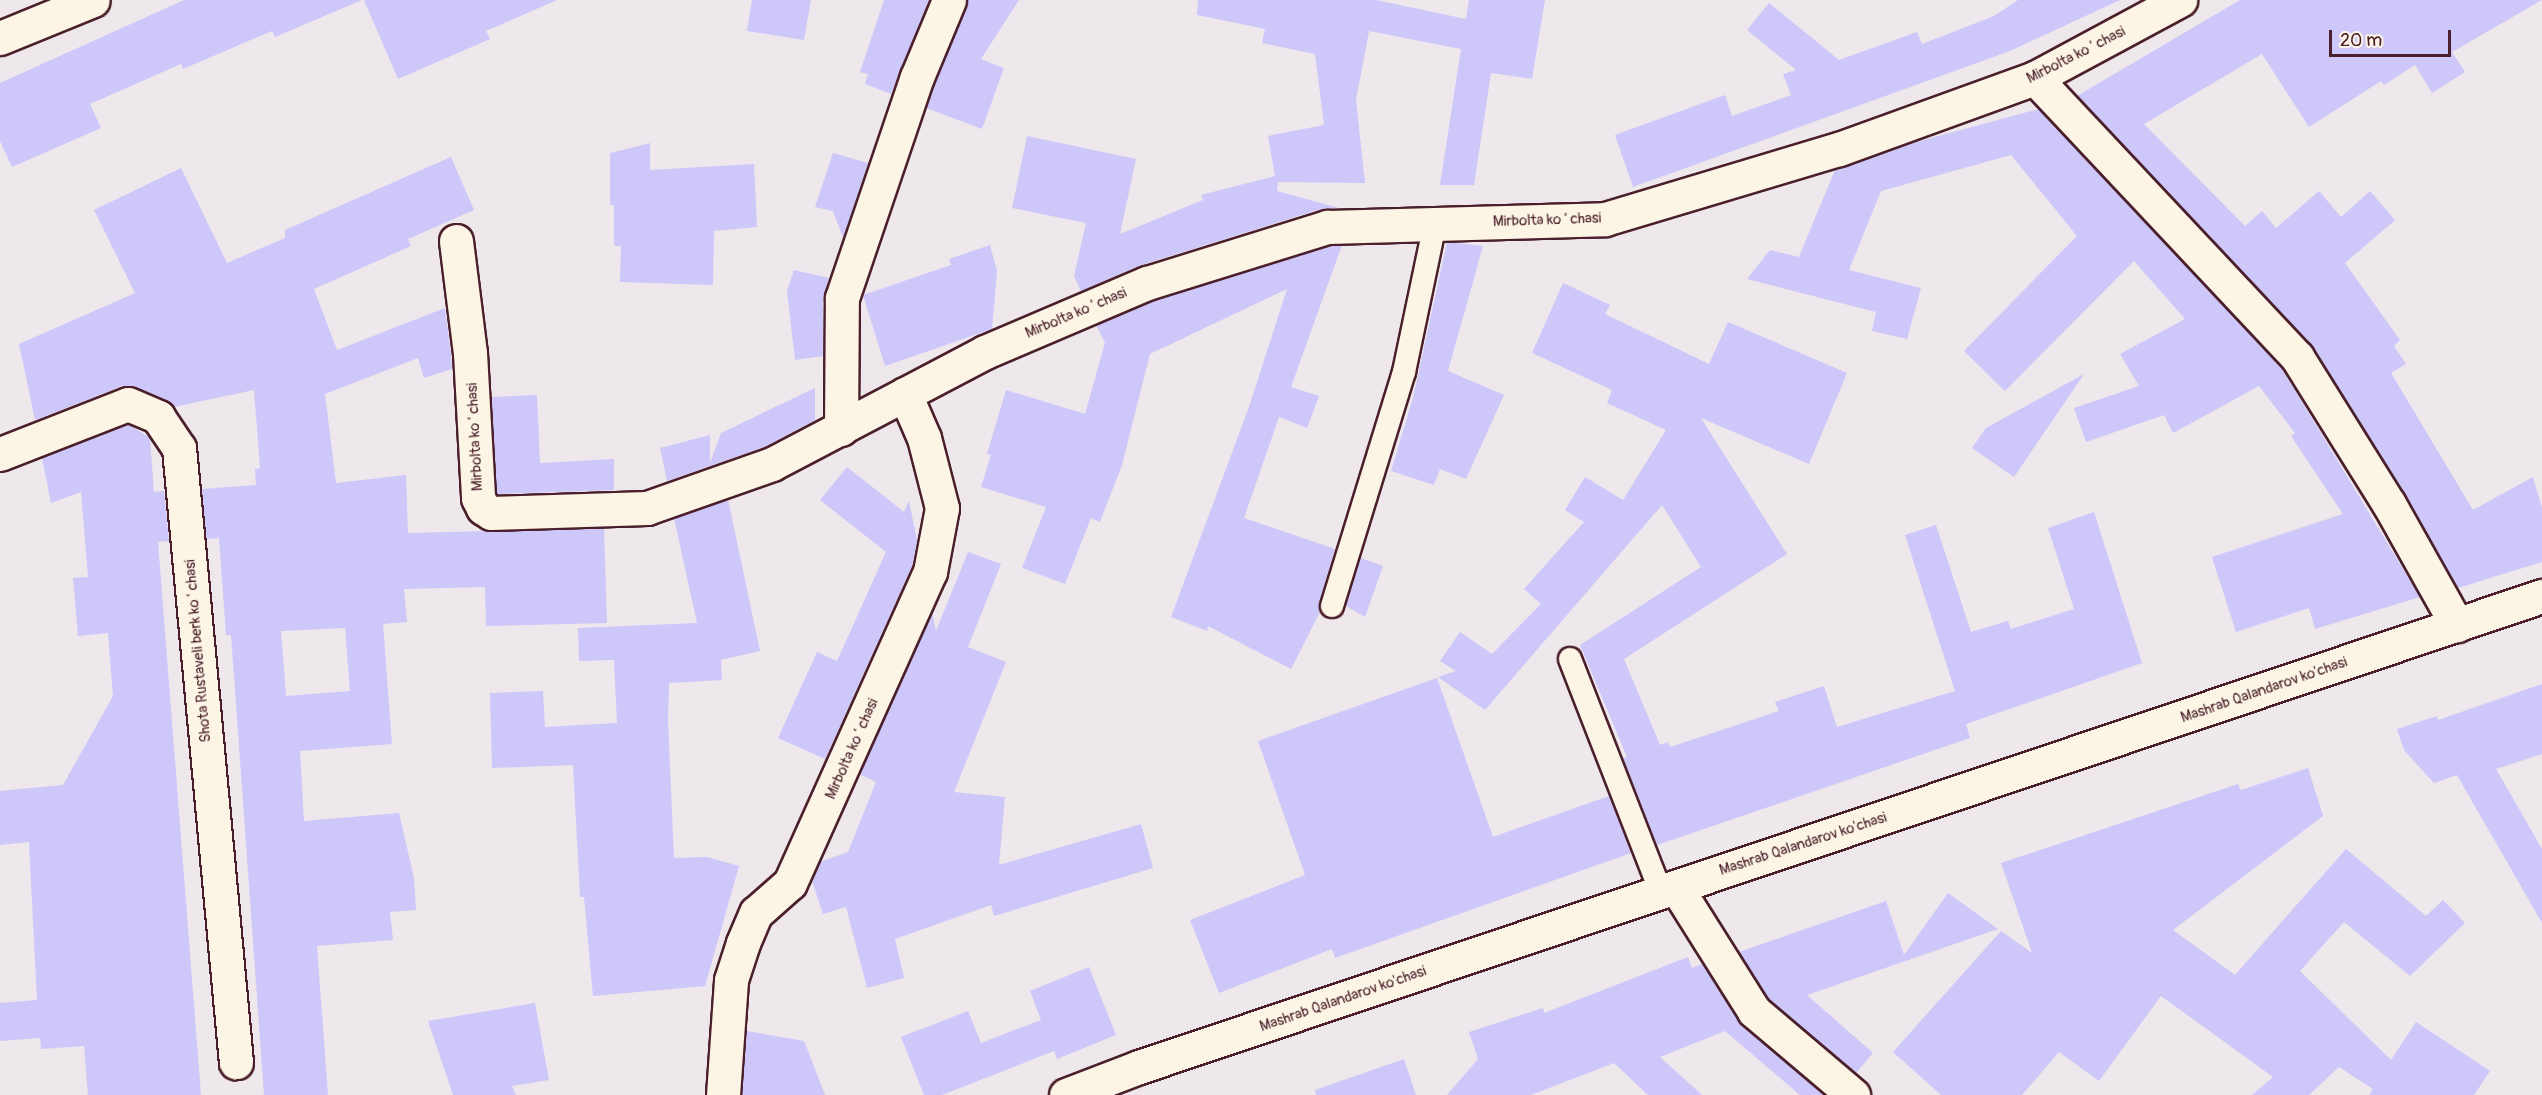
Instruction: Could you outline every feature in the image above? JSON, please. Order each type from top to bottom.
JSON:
[{"type":"street","points":[[0,38],[93,0]]},
{"type":"street","points":[[841,429],[842,298],[917,77],[949,0]]},
{"type":"street","name":"Mirbolta koʻchasi","points":[[456,242],[471,353],[478,498],[483,508],[491,513],[647,508],[772,464],[985,352],[1147,283],[1327,226],[1605,219],[1839,149],[2036,78],[2180,0]]},
{"type":"street","points":[[2036,78],[2297,357],[2389,504],[2457,625]]},
{"type":"street","name":"Mirbolta koʻchasi","points":[[723,1095],[731,980],[743,943],[756,913],[790,883],[930,572],[942,508],[924,438],[905,394]]},
{"type":"street","name":"Shota Rustaveli berk koʻchasi","points":[[0,454],[128,404],[158,417],[180,448],[236,1062]]},
{"type":"street","name":"Mashrab Qalandarov ko'chasi","points":[[1066,1095],[1139,1067],[2542,596]]},
{"type":"street","points":[[1669,889],[1755,1011],[1853,1095]]},
{"type":"lane","points":[[1332,606],[1404,372],[1435,224]]},
{"type":"lane","points":[[1569,659],[1669,889]]},
{"type":"building","points":[[184,0],[362,0],[275,37],[272,31],[183,69],[181,64],[90,104],[101,128],[12,167],[0,141],[0,83]]},
{"type":"building","points":[[364,0],[557,0],[486,31],[490,39],[398,79]]},
{"type":"building","points":[[752,0],[811,0],[804,40],[747,31]]},
{"type":"building","points":[[884,0],[929,0],[891,94],[865,84],[868,74],[860,72]]},
{"type":"building","points":[[967,0],[1019,0],[981,59],[1004,68],[982,129],[926,108]]},
{"type":"building","points":[[1198,0],[1376,0],[1466,19],[1469,0],[1545,0],[1532,79],[1491,73],[1474,185],[1440,185],[1461,49],[1369,31],[1356,100],[1365,183],[1278,182],[1277,191],[1339,208],[1321,209],[1141,265],[1081,291],[1074,276],[1086,223],[1012,208],[1027,136],[1136,159],[1120,234],[1203,200],[1201,195],[1275,176],[1268,136],[1324,125],[1315,54],[1262,43],[1265,29],[1197,15]]},
{"type":"building","points":[[2018,0],[2120,0],[2010,51],[1633,187],[1615,135],[1725,95],[1732,116],[1791,95],[1783,74],[1796,70],[1747,30],[1769,3],[1839,60],[1917,32],[1922,44],[1994,16]]},
{"type":"building","points":[[2240,0],[2542,0],[2452,52],[2465,72],[2432,93],[2415,65],[2384,85],[2381,81],[2309,127],[2262,54],[2144,124],[2245,226],[2262,211],[2276,228],[2319,191],[2341,217],[2370,191],[2395,220],[2345,263],[2400,340],[2394,346],[2406,364],[2391,373],[2473,510],[2533,477],[2542,508],[2542,562],[2458,588],[2405,494],[2311,344],[2077,96]]},
{"type":"building","points":[[2039,109],[2282,369],[2420,597],[2315,629],[2309,608],[2236,632],[2212,557],[2343,514],[2291,436],[2295,433],[2259,386],[2173,433],[2164,415],[2086,442],[2074,408],[2139,386],[2120,354],[2185,319],[2134,261],[2005,391],[1964,351],[2077,236],[2011,155],[1881,191],[1849,270],[1921,288],[1907,339],[1872,331],[1876,312],[1747,279],[1770,250],[1799,257],[1835,170],[1905,145]]},
{"type":"building","points":[[650,143],[650,170],[754,164],[757,227],[714,231],[713,285],[620,282],[621,246],[614,246],[614,205],[610,205],[610,153]]},
{"type":"building","points":[[833,153],[868,163],[843,238],[833,211],[815,207]]},
{"type":"building","points":[[451,157],[474,210],[408,239],[411,246],[314,289],[337,350],[445,308],[451,355],[452,369],[424,378],[418,358],[325,394],[336,483],[406,475],[408,533],[604,528],[607,623],[486,626],[485,587],[404,589],[407,622],[383,624],[392,744],[300,751],[304,821],[399,813],[414,878],[416,910],[390,912],[393,940],[317,946],[328,1095],[264,1095],[231,635],[226,635],[219,538],[206,539],[202,489],[256,485],[255,469],[260,468],[254,390],[174,407],[135,387],[122,386],[35,420],[19,344],[135,293],[94,210],[181,168],[227,263],[285,238],[285,230]],"holes":[[[345,628],[350,691],[286,696],[281,631]]]},
{"type":"building","points":[[1447,242],[1483,246],[1448,371],[1504,395],[1466,479],[1440,469],[1434,485],[1391,471],[1413,398]]},
{"type":"building","points":[[990,245],[997,271],[992,329],[885,366],[863,295],[951,265],[949,259]]},
{"type":"building","points":[[1342,245],[1291,387],[1319,396],[1307,428],[1279,417],[1244,518],[1335,549],[1319,602],[1320,612],[1291,669],[1208,626],[1207,631],[1171,617],[1249,407],[1287,289],[1150,354],[1122,465],[1100,522],[1091,518],[1065,584],[1022,568],[1046,507],[981,487],[991,455],[987,454],[1006,390],[1085,414],[1105,343],[1096,325],[1153,301],[1330,246]]},
{"type":"building","points":[[794,270],[829,278],[823,298],[823,356],[795,360],[787,291]]},
{"type":"building","points":[[1563,283],[1610,305],[1605,314],[1709,364],[1728,322],[1847,373],[1809,464],[1701,418],[1787,554],[1624,659],[1660,745],[1668,742],[1670,747],[1779,711],[1775,702],[1824,686],[1837,727],[1955,691],[1905,535],[1936,525],[1971,632],[2008,621],[2011,629],[2074,609],[2048,528],[2094,512],[2142,663],[1966,724],[1970,738],[1657,845],[1623,758],[1627,757],[1580,645],[1701,567],[1662,505],[1485,710],[1438,677],[1456,671],[1440,661],[1460,632],[1492,654],[1541,604],[1524,589],[1584,522],[1565,510],[1585,477],[1623,500],[1666,430],[1607,403],[1612,390],[1532,353]]},
{"type":"building","points":[[2084,374],[2014,477],[1972,448],[1986,428]]},
{"type":"building","points":[[815,388],[815,420],[764,447],[667,481],[660,448],[710,435],[710,463],[721,433]]},
{"type":"building","points":[[537,395],[540,463],[614,459],[614,490],[497,494],[491,397]]},
{"type":"building","points":[[128,424],[150,438],[154,492],[164,491],[169,541],[158,542],[201,1095],[88,1095],[84,1046],[41,1049],[40,1038],[0,1041],[0,1003],[37,1000],[29,842],[0,845],[0,791],[63,785],[113,696],[108,633],[78,636],[73,578],[88,577],[81,492],[51,503],[42,458]]},
{"type":"building","points":[[847,467],[904,512],[909,501],[917,540],[912,566],[825,759],[778,738],[817,652],[837,661],[886,552],[820,500]]},
{"type":"building","points":[[728,499],[760,651],[721,660],[722,680],[669,683],[668,721],[674,858],[707,857],[739,866],[705,986],[593,996],[584,897],[580,897],[573,765],[492,768],[490,693],[543,691],[545,727],[617,723],[614,660],[579,661],[578,628],[697,623],[674,518]]},
{"type":"building","points":[[968,552],[1001,564],[968,647],[1006,662],[954,792],[1005,797],[999,865],[1141,824],[1153,868],[994,916],[991,905],[895,939],[904,978],[867,988],[846,907],[823,914],[812,881],[820,862],[848,852],[876,782],[859,774],[932,612],[936,631]]},
{"type":"building","points":[[1361,558],[1383,566],[1365,617],[1346,606]]},
{"type":"building","points":[[1437,678],[1493,837],[1609,796],[1631,853],[1335,958],[1332,949],[1219,993],[1190,920],[1305,875],[1258,741]]},
{"type":"building","points":[[2542,684],[2542,754],[2496,769],[2542,849],[2542,923],[2457,775],[2434,783],[2404,750],[2397,729],[2437,716],[2438,720]]},
{"type":"building","points":[[2308,768],[2323,816],[2173,930],[2235,975],[2346,849],[2426,916],[2443,900],[2465,923],[2410,976],[2344,922],[2300,971],[2391,1060],[2416,1022],[2490,1071],[2474,1095],[2369,1095],[2373,1089],[2339,1067],[2309,1095],[2252,1095],[2273,1077],[2161,996],[2099,1081],[2059,1052],[2022,1095],[1941,1095],[1893,1052],[2001,931],[2032,953],[2001,863],[2238,784],[2241,790]]},
{"type":"building","points":[[1948,893],[1998,929],[1807,995],[1873,1053],[1856,1073],[1768,999],[1739,952],[1886,901],[1904,955]]},
{"type":"building","points":[[1688,957],[1692,968],[1702,964],[1742,1025],[1824,1095],[1800,1095],[1725,1031],[1660,1057],[1702,1095],[1648,1095],[1614,1063],[1531,1095],[1447,1095],[1478,1059],[1469,1032],[1543,1008],[1544,1013]]},
{"type":"building","points":[[1089,967],[1116,1035],[1057,1059],[1054,1051],[942,1095],[924,1095],[901,1037],[968,1011],[981,1043],[1041,1020],[1030,991]]},
{"type":"building","points":[[535,1003],[549,1080],[512,1086],[516,1095],[453,1095],[428,1021]]},
{"type":"building","points":[[747,1031],[804,1041],[825,1095],[742,1095]]},
{"type":"building","points":[[1404,1059],[1416,1095],[1316,1095],[1315,1090]]}]
